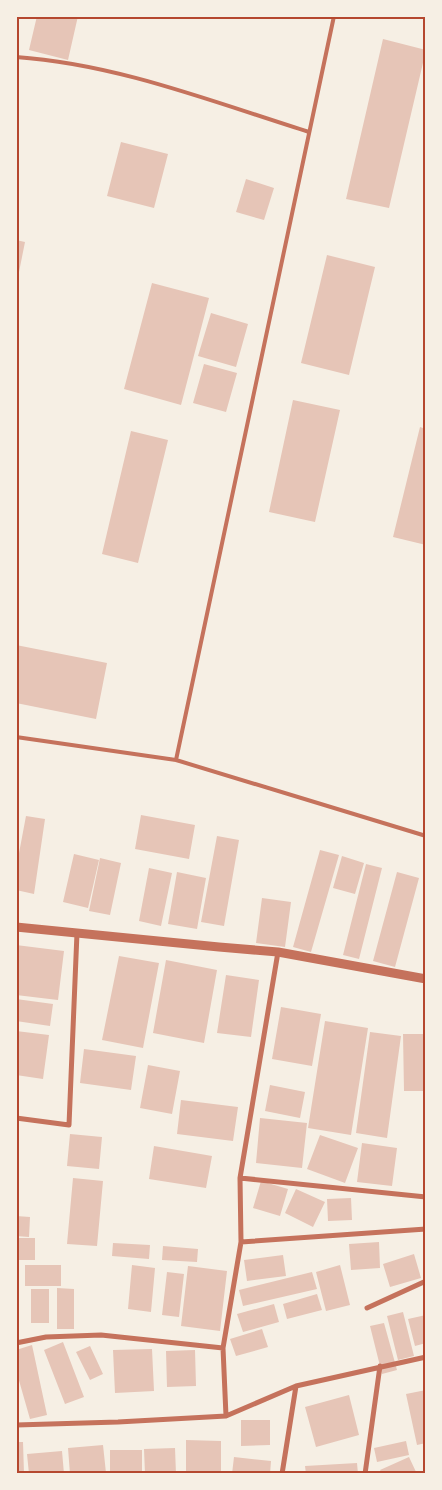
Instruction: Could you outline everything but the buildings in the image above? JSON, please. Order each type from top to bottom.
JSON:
[{"type":"street","points":[[16,927],[278,952],[426,979]]},
{"type":"street","points":[[16,1118],[69,1125],[77,934]]},
{"type":"street","points":[[226,1416],[223,1348],[241,1242],[240,1178],[278,952]]},
{"type":"street","points":[[240,1178],[426,1196]]},
{"type":"street","points":[[241,1242],[426,1229]]},
{"type":"street","points":[[367,1308],[426,1281]]},
{"type":"street","points":[[16,1343],[46,1337],[101,1335],[223,1348]]},
{"type":"street","points":[[16,1425],[226,1416],[296,1386],[426,1357]]},
{"type":"street","points":[[365,1474],[380,1366]]},
{"type":"street","points":[[282,1474],[296,1386]]},
{"type":"lane","points":[[176,760],[334,16]]},
{"type":"lane","points":[[16,57],[67,63],[129,76],[309,132]]},
{"type":"lane","points":[[16,737],[176,760],[426,836]]}]
